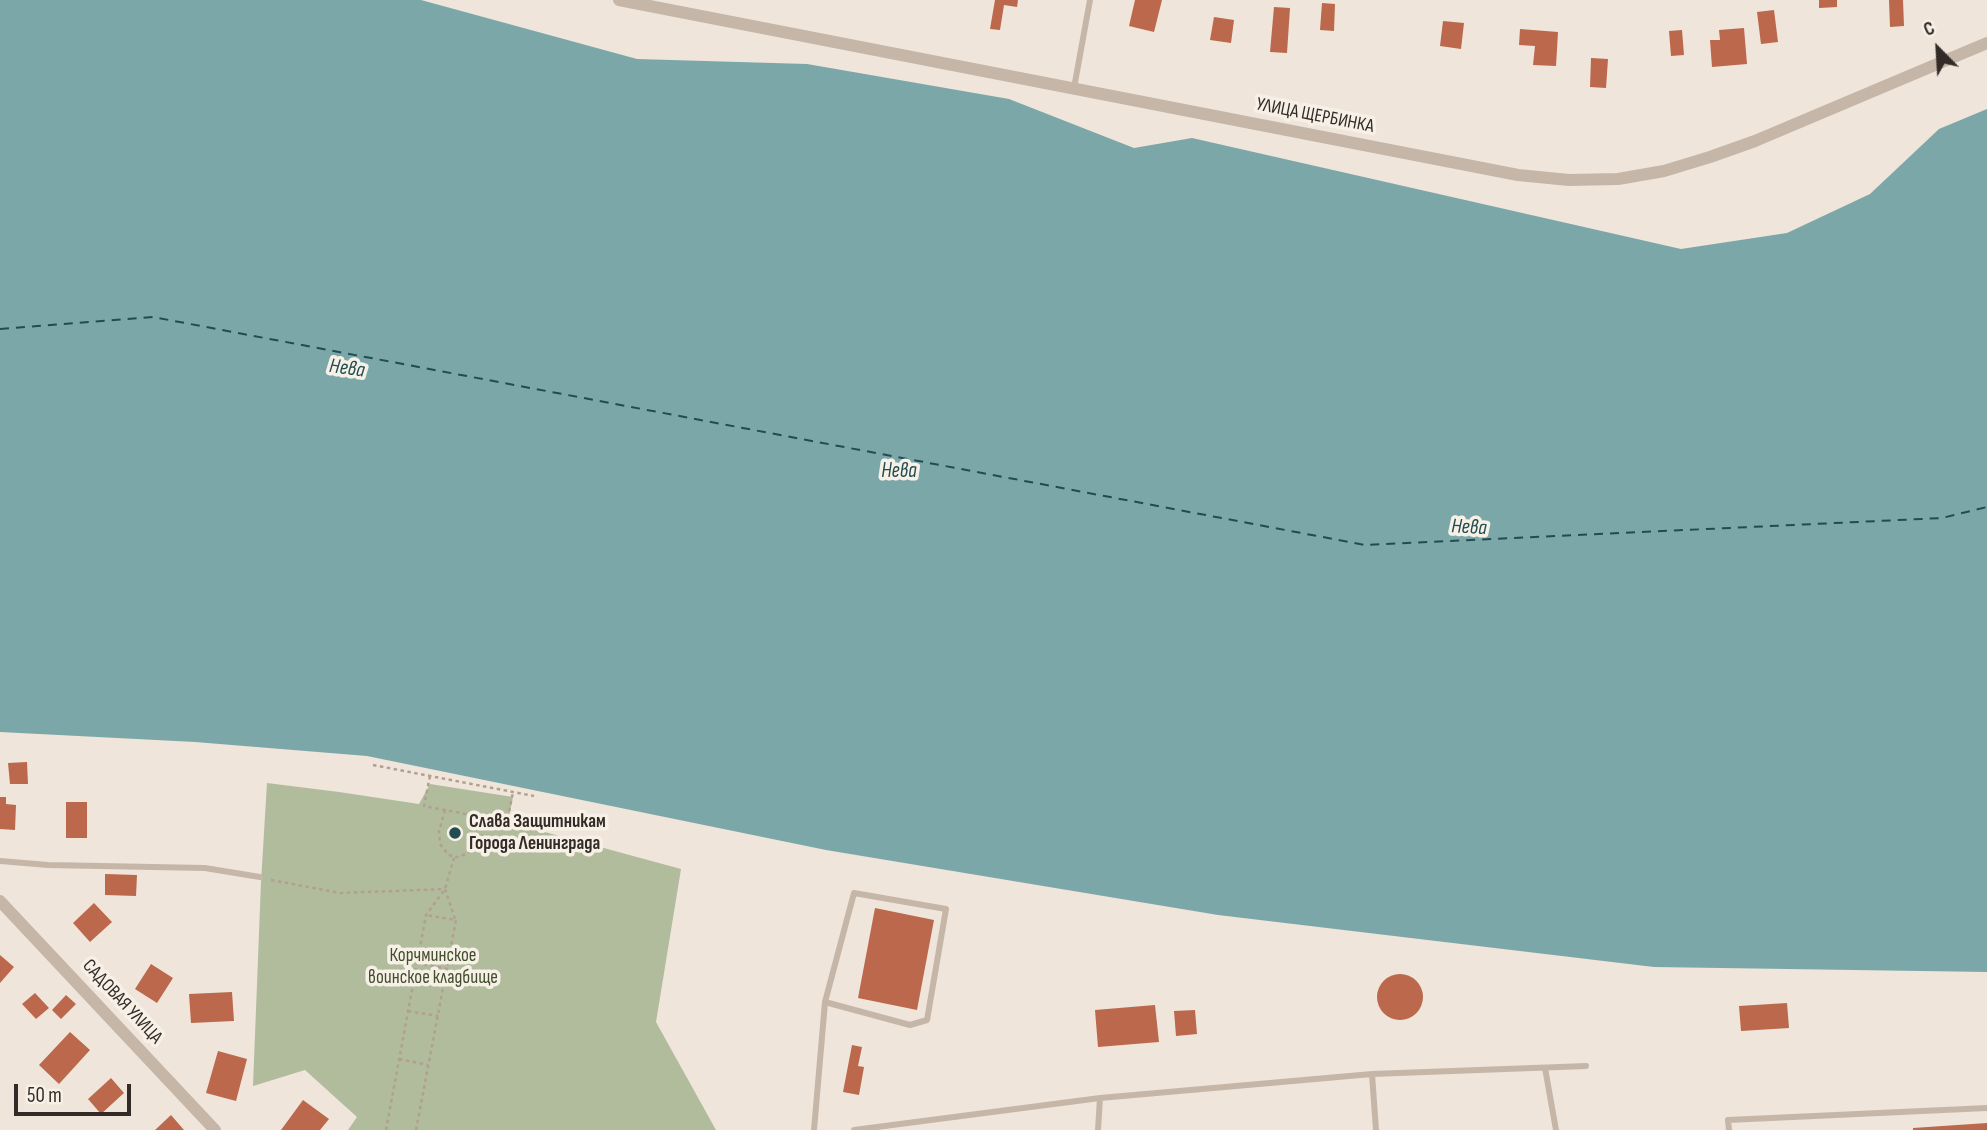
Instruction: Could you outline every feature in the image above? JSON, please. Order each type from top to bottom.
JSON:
[{"type":"street","name":"УЛИЦА ЩЕРБИНКА","points":[[619,0],[1518,175],[1569,180],[1618,179],[1664,171],[1755,141],[1987,43]]},
{"type":"street","name":"САДОВАЯ УЛИЦА","points":[[0,901],[215,1130]]},
{"type":"lane","points":[[1074,89],[1090,0]]},
{"type":"lane","points":[[0,861],[48,865],[205,867],[260,877]]},
{"type":"lane","points":[[814,1130],[825,1002],[854,893],[946,909],[927,1020],[910,1024],[825,1002]]},
{"type":"lane","points":[[853,1130],[1100,1098],[1372,1074],[1586,1066]]},
{"type":"lane","points":[[1545,1068],[1556,1130]]},
{"type":"lane","points":[[1372,1074],[1376,1130]]},
{"type":"lane","points":[[1098,1130],[1100,1098]]},
{"type":"lane","points":[[1729,1130],[1728,1120],[1987,1108]]},
{"type":"path","points":[[373,765],[534,796]]},
{"type":"path","points":[[430,776],[424,806],[507,822],[513,792]]},
{"type":"path","points":[[445,810],[439,831],[440,844],[454,858]]},
{"type":"path","points":[[454,858],[475,849],[481,840],[487,818]]},
{"type":"path","points":[[386,1130],[426,915],[444,889],[454,858]]},
{"type":"path","points":[[260,877],[340,893],[444,889]]},
{"type":"path","points":[[416,1130],[456,920],[444,889]]},
{"type":"path","points":[[426,915],[456,920]]},
{"type":"path","points":[[417,963],[447,969]]},
{"type":"path","points":[[408,1011],[438,1016]]},
{"type":"path","points":[[399,1059],[429,1065]]},
{"type":"green space","name":"Корчминское воинское кладбище","points":[[267,783],[419,804],[430,784],[513,797],[508,822],[681,869],[656,1022],[716,1130],[348,1130],[357,1117],[305,1070],[253,1086]]},
{"type":"water","name":"Нева","points":[[0,0],[421,0],[637,59],[807,64],[1009,99],[1134,148],[1192,138],[1681,249],[1787,233],[1870,194],[1939,129],[1987,109],[1987,972],[1654,967],[1218,915],[826,850],[367,756],[195,742],[0,732]]},
{"type":"building","points":[[995,0],[1018,0],[1017,7],[1004,5],[1000,30],[990,29]]},
{"type":"building","points":[[1135,0],[1162,0],[1154,32],[1129,26]]},
{"type":"building","points":[[1819,0],[1837,0],[1837,7],[1819,8]]},
{"type":"building","points":[[1889,0],[1903,0],[1904,26],[1890,27]]},
{"type":"building","points":[[1322,3],[1335,4],[1334,31],[1320,30]]},
{"type":"building","points":[[1274,7],[1290,8],[1287,53],[1270,52]]},
{"type":"building","points":[[1774,10],[1778,42],[1761,44],[1757,12]]},
{"type":"building","points":[[1214,17],[1234,20],[1231,43],[1210,40]]},
{"type":"building","points":[[1443,21],[1464,23],[1461,49],[1440,46]]},
{"type":"building","points":[[1744,28],[1747,64],[1712,67],[1710,40],[1720,40],[1719,30]]},
{"type":"building","points":[[1520,29],[1558,32],[1556,66],[1533,65],[1535,46],[1519,45]]},
{"type":"building","points":[[1682,30],[1684,55],[1671,56],[1669,31]]},
{"type":"building","points":[[1591,58],[1608,59],[1606,88],[1590,87]]},
{"type":"building","points":[[27,762],[28,784],[10,784],[8,763]]},
{"type":"building","points":[[0,797],[6,797],[6,804],[16,805],[15,830],[0,829]]},
{"type":"building","points":[[66,802],[87,802],[87,838],[66,838]]},
{"type":"building","points":[[105,874],[137,875],[136,896],[105,895]]},
{"type":"building","points":[[94,903],[112,922],[90,942],[73,923]]},
{"type":"building","points":[[875,908],[934,920],[917,1010],[858,998]]},
{"type":"building","points":[[0,955],[14,967],[0,983]]},
{"type":"building","points":[[151,964],[173,978],[157,1003],[135,989]]},
{"type":"building","points":[[1400,974],[1416,981],[1423,997],[1416,1013],[1400,1020],[1384,1013],[1377,997],[1384,981]]},
{"type":"building","points":[[232,992],[234,1021],[191,1023],[189,994]]},
{"type":"building","points":[[35,993],[49,1008],[36,1019],[22,1004]]},
{"type":"building","points":[[66,995],[76,1004],[61,1019],[52,1010]]},
{"type":"building","points":[[1787,1003],[1789,1028],[1741,1031],[1739,1006]]},
{"type":"building","points":[[1155,1005],[1159,1042],[1098,1047],[1095,1010]]},
{"type":"building","points":[[1195,1010],[1197,1034],[1176,1036],[1174,1011]]},
{"type":"building","points":[[70,1032],[90,1050],[59,1084],[39,1065]]},
{"type":"building","points":[[852,1045],[862,1047],[858,1066],[864,1067],[859,1095],[843,1092]]},
{"type":"building","points":[[218,1051],[247,1059],[236,1101],[206,1093]]},
{"type":"building","points":[[111,1078],[124,1093],[101,1114],[88,1099]]},
{"type":"building","points":[[303,1100],[329,1119],[320,1130],[281,1130]]},
{"type":"building","points":[[171,1115],[184,1130],[155,1130]]},
{"type":"building","points":[[1987,1123],[1987,1130],[1913,1130],[1913,1128]]},
{"type":"ferry route","points":[[0,329],[153,317],[1365,545],[1942,518],[1987,507]]},
{"type":"place","name":"Слава Защитникам Города Ленинграда","points":[[455,833]]}]
